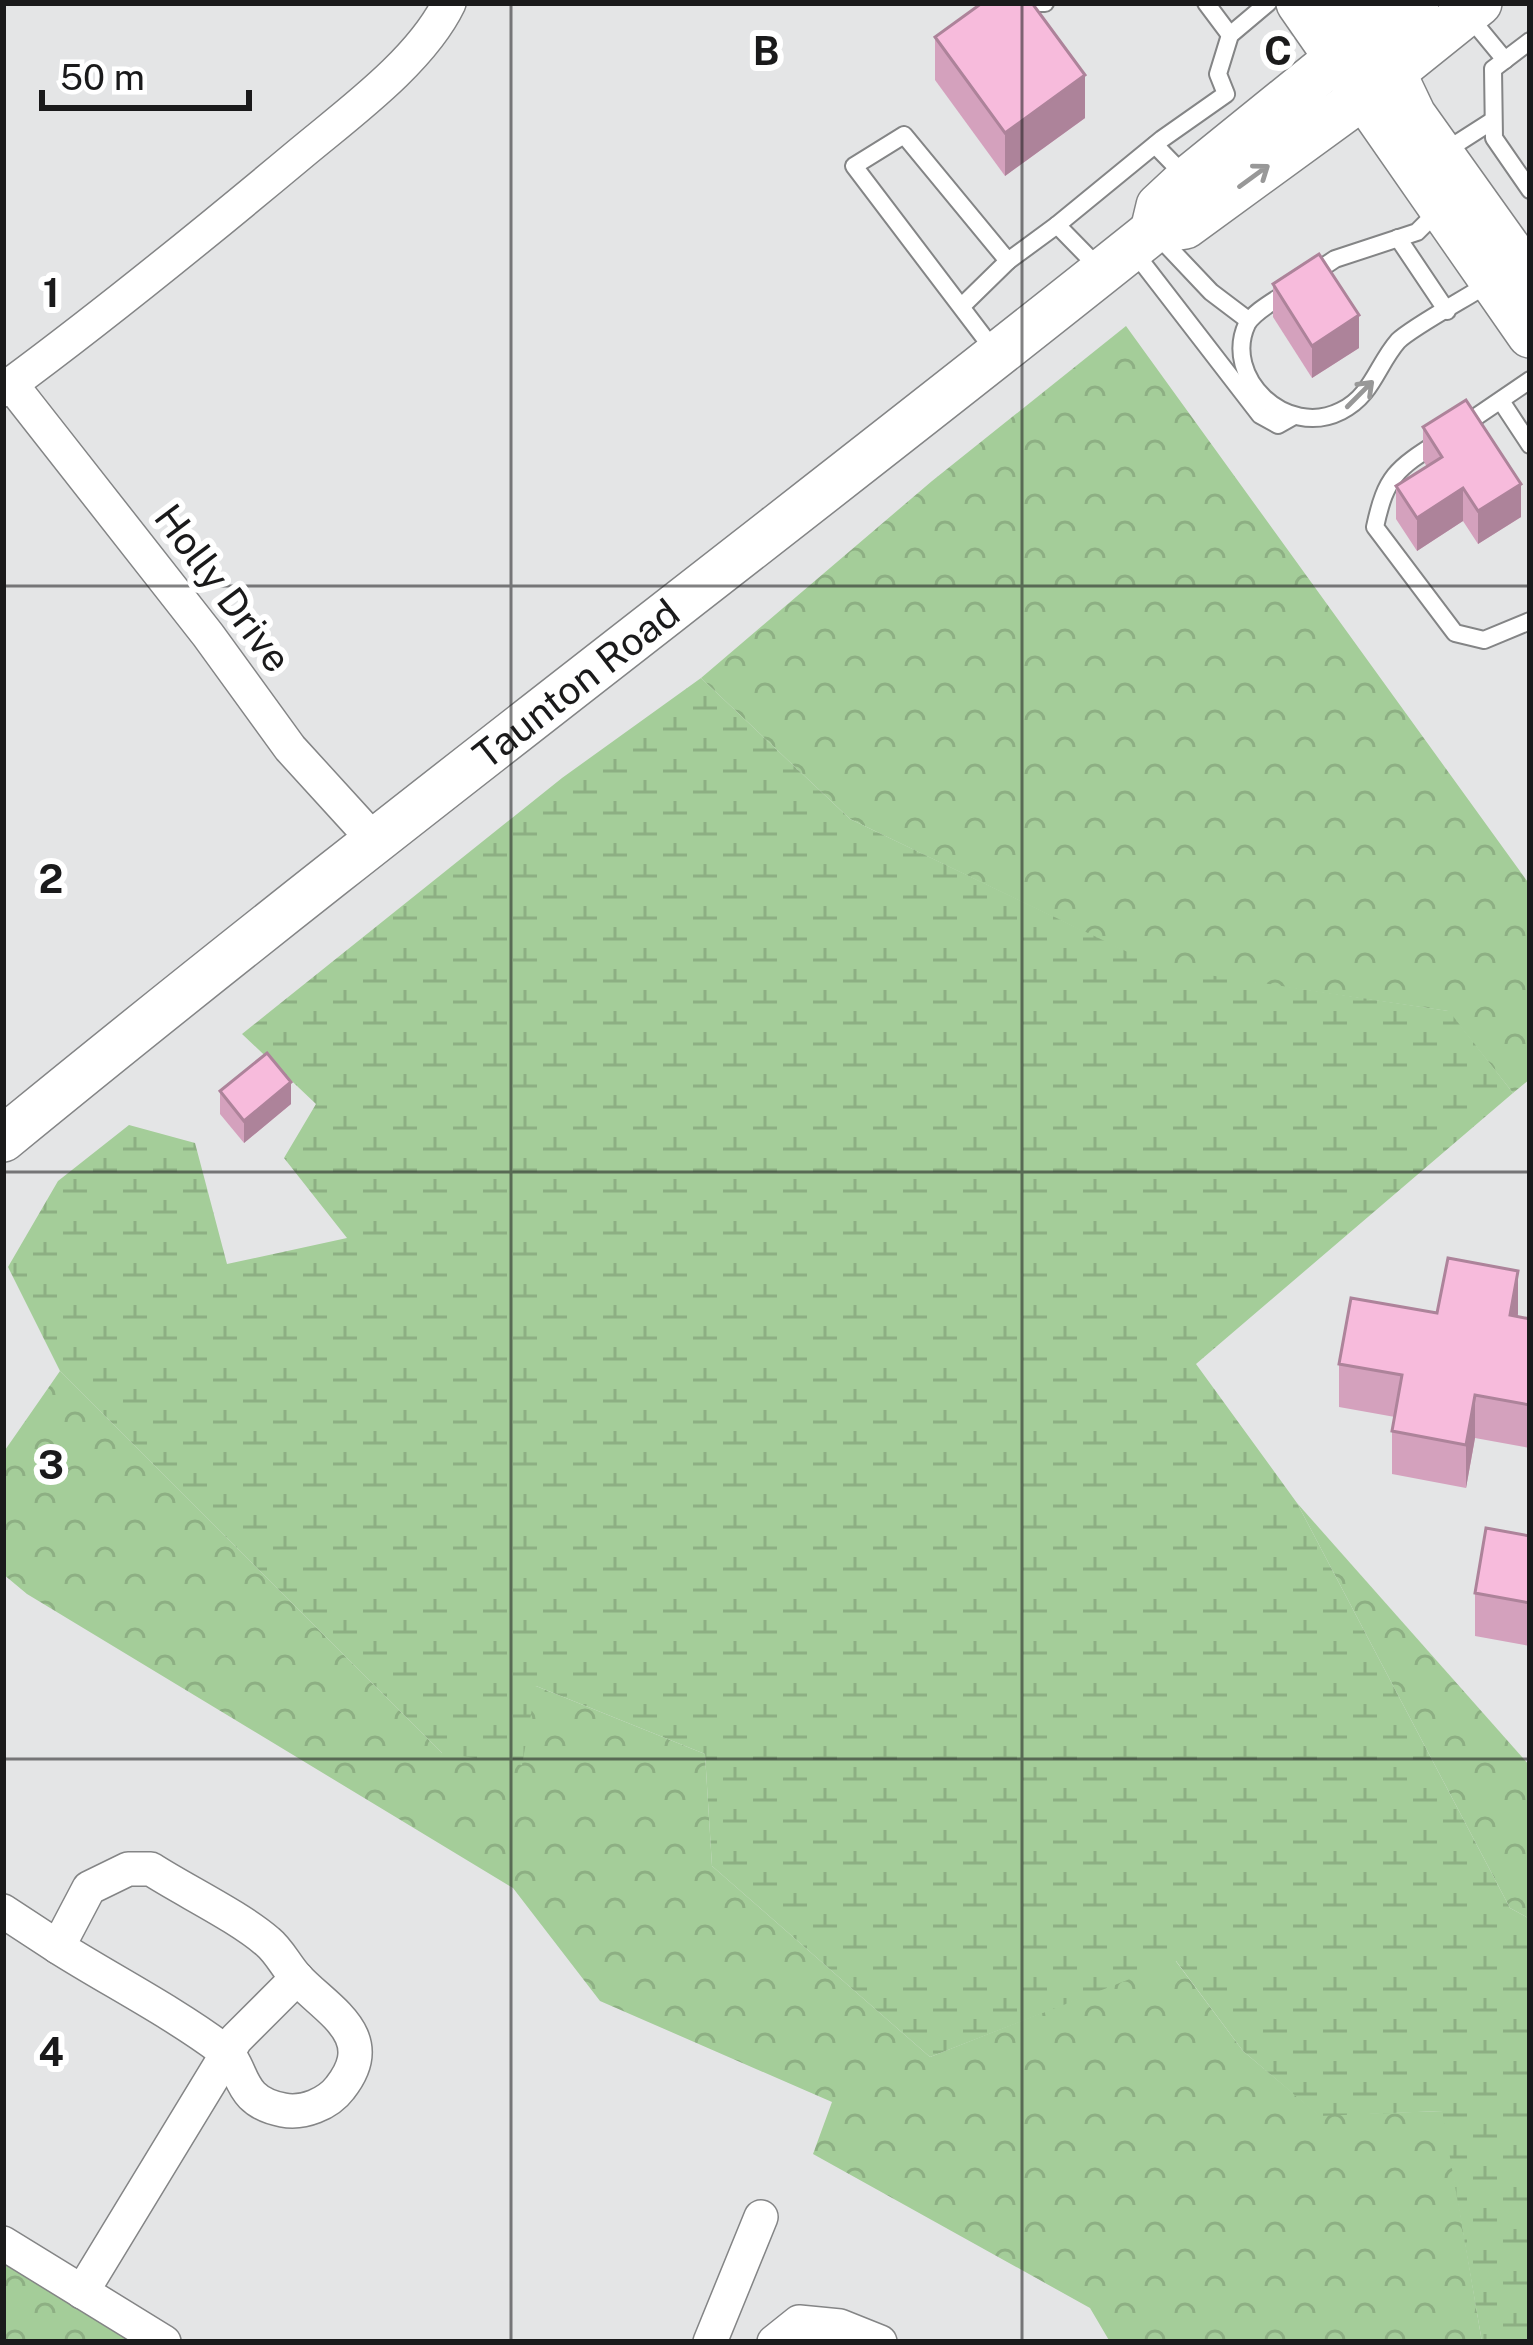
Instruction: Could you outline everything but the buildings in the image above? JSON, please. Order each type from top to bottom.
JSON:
[{"type":"street","name":"Holly Drive","points":[[373,839],[290,748],[208,635],[7,387],[182,253],[319,138],[425,40],[449,3]]},
{"type":"street","points":[[1299,3],[1360,54],[1442,154],[1518,271],[1530,335]]},
{"type":"street","points":[[1360,54],[1416,3]]},
{"type":"street","points":[[1360,54],[1473,8]]},
{"type":"street","points":[[1360,54],[1441,208],[1518,271]]},
{"type":"street","name":"Taunton Road","points":[[1129,250],[1159,206],[1188,179],[1241,108],[1360,54]]},
{"type":"street","name":"Taunton Road","points":[[3,1139],[373,839],[1129,250],[1185,226],[1360,54]]},
{"type":"street","points":[[3,1911],[58,1947],[228,2052],[244,2090],[284,2111],[325,2103],[340,2089],[353,2054],[352,2032],[340,2014],[297,1978],[268,1942],[151,1869],[128,1869],[88,1888],[58,1947]]},
{"type":"street","points":[[82,2292],[228,2052],[247,2026],[297,1978]]},
{"type":"street","points":[[710,2342],[760,2217]]},
{"type":"street","points":[[3,2243],[164,2342]]},
{"type":"street","points":[[774,2342],[799,2322],[841,2326],[880,2342]]},
{"type":"lane","points":[[1028,3],[1045,3]]},
{"type":"lane","points":[[1206,3],[1230,34]]},
{"type":"lane","points":[[962,306],[1008,261],[1155,145],[1241,108],[1218,74],[1230,34],[1268,3]]},
{"type":"lane","points":[[1473,8],[1504,60]]},
{"type":"lane","points":[[1530,41],[1493,69],[1492,122],[1494,138],[1530,190]]},
{"type":"lane","points":[[1442,154],[1492,122]]},
{"type":"lane","points":[[997,354],[854,166],[904,135],[1008,261]]},
{"type":"lane","points":[[1155,145],[1188,179]]},
{"type":"lane","points":[[1441,208],[1417,232],[1334,259],[1248,320],[1240,350],[1257,389],[1274,411],[1303,419],[1338,413],[1366,394],[1399,340],[1518,271]]},
{"type":"lane","points":[[1057,225],[1129,250],[1210,292],[1248,320]]},
{"type":"lane","points":[[1398,238],[1447,311]]},
{"type":"lane","points":[[1129,250],[1260,416],[1278,425],[1294,416]]},
{"type":"lane","points":[[1530,380],[1406,464],[1384,489],[1376,527],[1455,633],[1484,640],[1530,621]]},
{"type":"lane","points":[[1502,400],[1530,446]]},
{"type":"green space","points":[[1126,326],[1530,885],[1530,1079],[1513,1093],[1448,1011],[1161,969],[850,819],[701,678],[932,481]]},
{"type":"green space","points":[[701,678],[850,819],[1161,968],[1449,1011],[1513,1093],[1196,1364],[1297,1503],[1510,1908],[1530,1919],[1530,2342],[1482,2342],[1442,2111],[1319,2116],[1243,2051],[1176,1961],[930,2057],[712,1866],[705,1754],[536,1686],[522,1765],[442,1753],[60,1371],[8,1267],[58,1181],[129,1125],[195,1143],[227,1264],[347,1238],[284,1158],[316,1104],[242,1034],[562,778]]},
{"type":"green space","points":[[60,1371],[442,1753],[536,1686],[705,1754],[712,1866],[930,2057],[1175,1960],[1243,2051],[1319,2115],[1443,2111],[1482,2342],[1110,2342],[1090,2308],[813,2154],[832,2102],[600,2001],[513,1888],[27,1594],[3,1574],[3,1453]]},
{"type":"green space","points":[[1297,1503],[1530,1766],[1530,1919],[1510,1908]]},
{"type":"green space","points":[[3,2259],[163,2342],[3,2342]]}]
